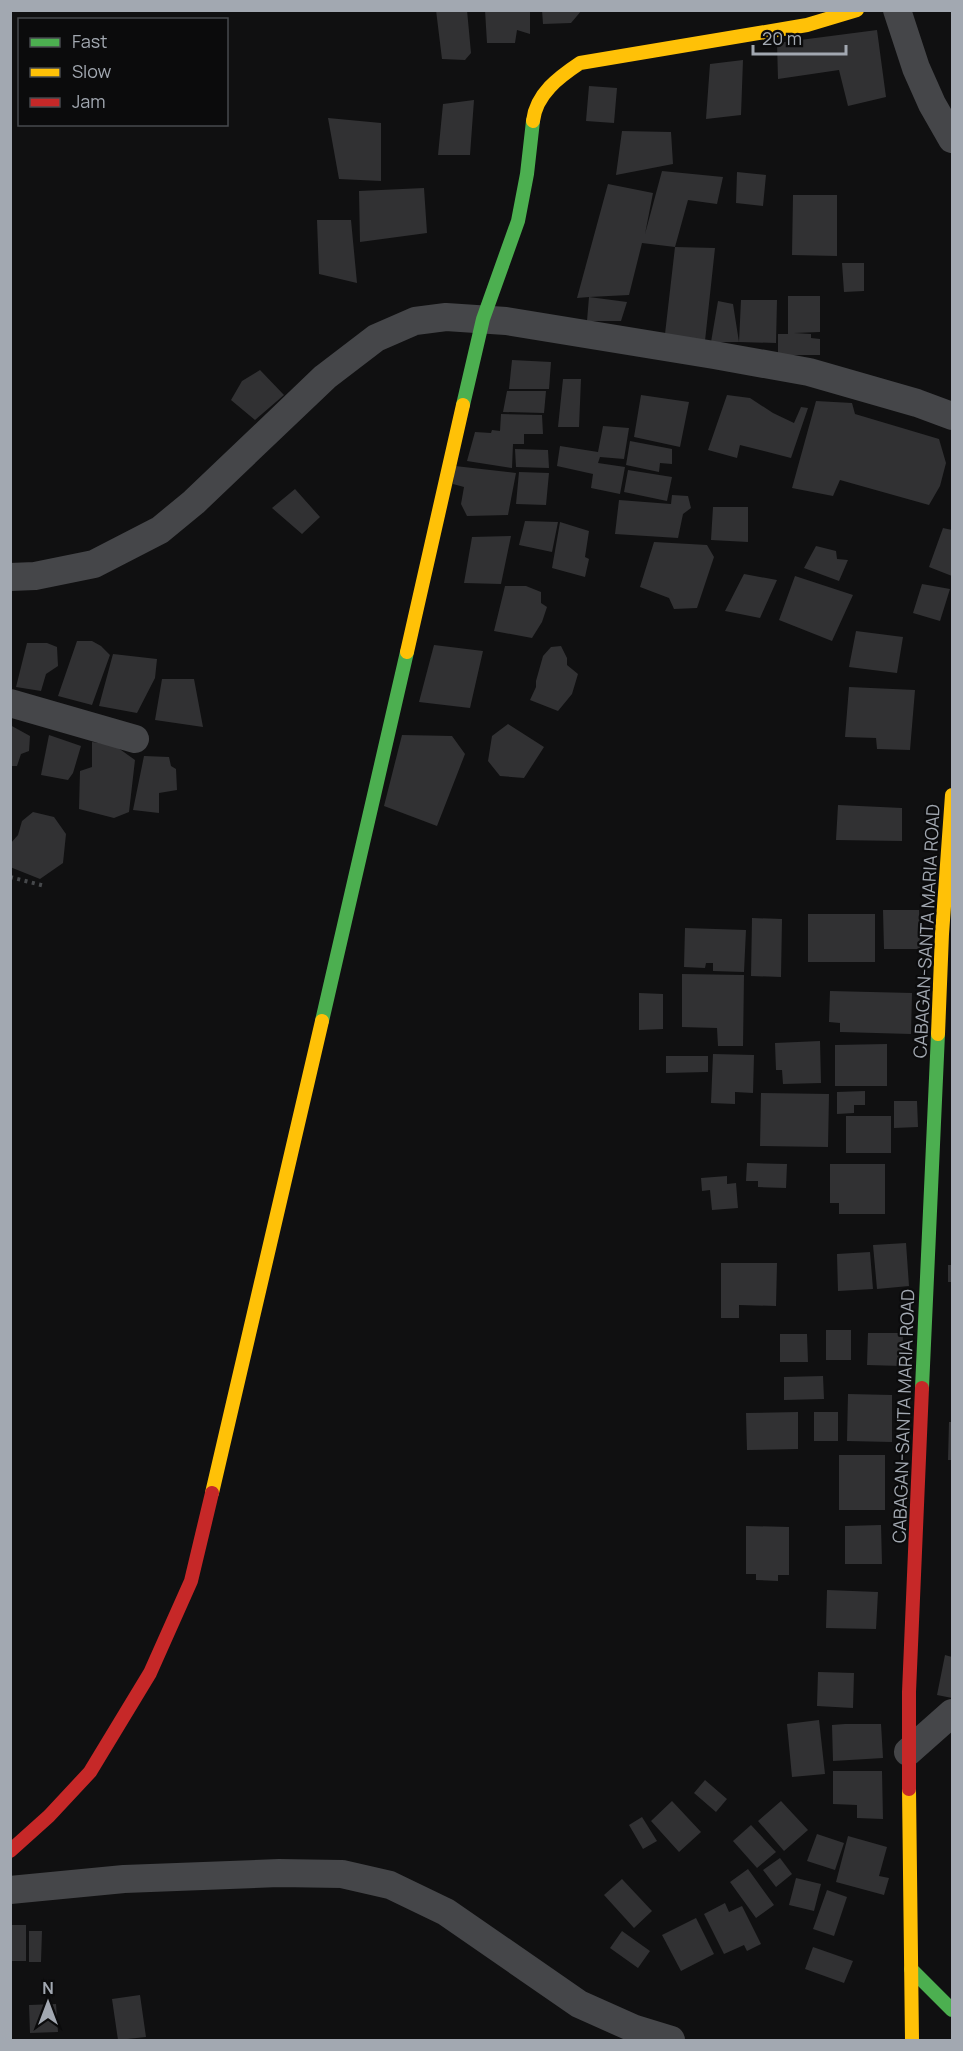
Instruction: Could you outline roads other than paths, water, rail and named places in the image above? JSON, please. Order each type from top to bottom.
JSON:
[{"type":"street","points":[[10,1851],[49,1816],[90,1772],[150,1673],[191,1581],[483,319],[518,221],[527,174],[534,113],[545,93],[558,77],[580,63],[807,25],[857,10]]},
{"type":"street","points":[[897,10],[916,68],[932,104],[952,139]]},
{"type":"street","points":[[10,577],[35,576],[94,564],[160,530],[194,502],[325,376],[376,338],[415,321],[446,317],[506,321],[808,372],[917,403],[952,416]]},
{"type":"street","points":[[10,703],[135,739]]},
{"type":"street","name":"CABAGAN-SANTA MARIA ROAD","points":[[907,2040],[911,1969],[909,1692],[942,934],[952,795]]},
{"type":"street","points":[[908,1752],[952,1713]]},
{"type":"street","points":[[10,1890],[124,1879],[342,1874],[390,1885],[446,1912],[579,2004],[635,2029],[671,2040]]},
{"type":"street","points":[[911,1969],[952,2010]]}]
